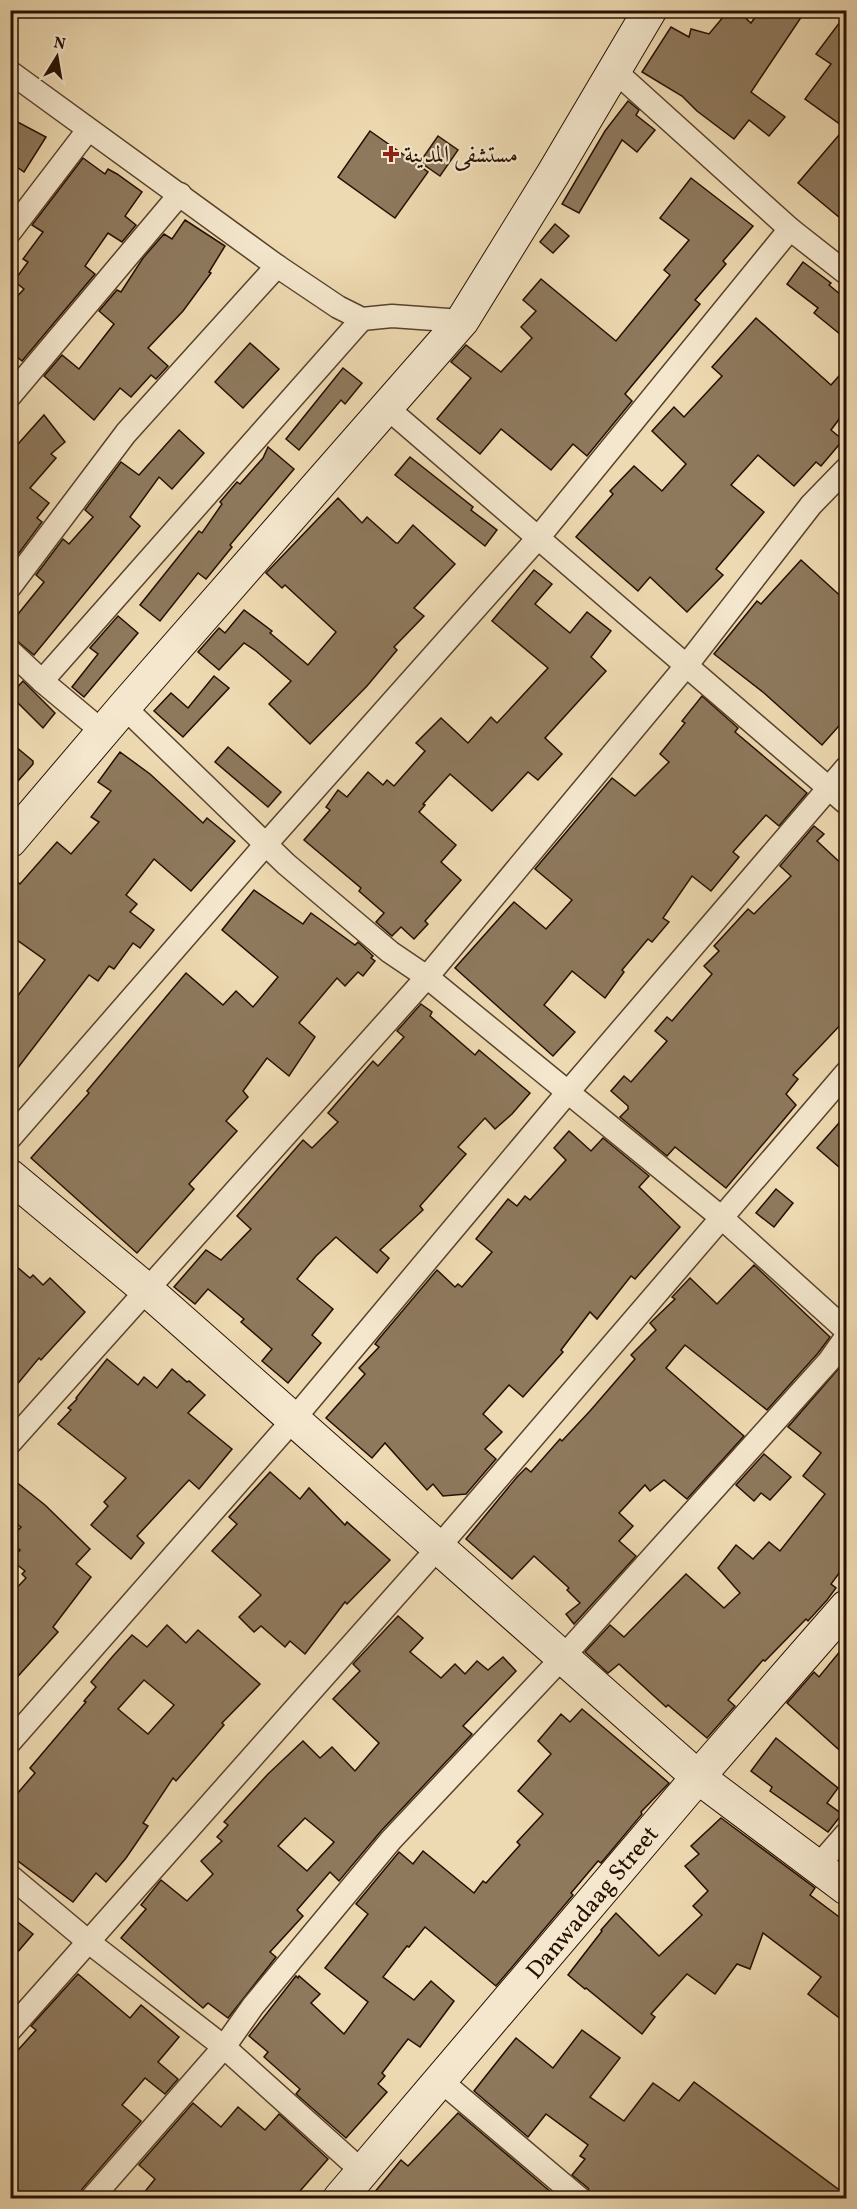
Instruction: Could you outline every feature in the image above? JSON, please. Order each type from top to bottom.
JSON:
[{"type":"street","points":[[10,841],[124,707],[462,321],[650,10]]},
{"type":"street","points":[[615,71],[790,229],[846,273]]},
{"type":"street","points":[[10,72],[277,266],[338,307],[362,319],[413,316],[462,321]]},
{"type":"street","points":[[10,232],[88,130]]},
{"type":"street","points":[[10,396],[180,194]]},
{"type":"street","points":[[10,1138],[266,844],[538,538],[790,229]]},
{"type":"street","points":[[10,587],[126,433],[277,266]]},
{"type":"street","points":[[42,681],[362,319]]},
{"type":"street","points":[[386,406],[846,803]]},
{"type":"street","points":[[10,1443],[427,977],[686,666],[811,505],[846,469]]},
{"type":"street","points":[[10,651],[103,732]]},
{"type":"street","points":[[92,2199],[224,2047],[253,2006],[391,1840],[562,1658],[829,1361],[846,1331],[722,1218],[427,977],[390,952],[286,864],[124,707]]},
{"type":"street","points":[[10,1742],[293,1420],[568,1092],[846,768]]},
{"type":"street","points":[[10,2030],[90,1943],[437,1549],[846,1073]]},
{"type":"street","points":[[10,1176],[147,1290],[437,1549],[698,1777],[846,1888]]},
{"type":"street","name":"Danwadaag Street","points":[[340,2199],[698,1777],[846,1607]]},
{"type":"street","points":[[818,1866],[846,1834]]},
{"type":"street","points":[[10,1876],[90,1943],[224,2047],[363,2172]]},
{"type":"street","points":[[441,2081],[579,2199]]},
{"type":"building","points":[[729,10],[737,10],[751,23],[760,10],[806,10],[751,92],[785,117],[769,136],[749,120],[734,139],[697,111],[682,96],[642,72],[671,27],[689,37],[691,29],[709,34]]},
{"type":"building","points":[[846,14],[846,223],[798,183],[845,128],[805,99],[831,64],[816,54]]},
{"type":"building","points":[[628,101],[639,110],[636,115],[655,130],[637,152],[622,140],[579,213],[562,204],[605,131]]},
{"type":"building","points":[[10,118],[46,137],[24,172],[10,162]]},
{"type":"building","points":[[370,131],[428,172],[395,218],[338,177]]},
{"type":"building","points":[[438,136],[458,150],[440,176],[420,162]]},
{"type":"building","points":[[83,158],[105,174],[108,169],[117,174],[142,192],[125,216],[136,225],[122,242],[108,233],[85,266],[95,274],[22,361],[10,351],[10,304],[24,289],[14,281],[28,262],[23,259],[43,232],[32,225]]},
{"type":"building","points":[[691,178],[753,226],[723,261],[726,264],[695,300],[700,304],[625,394],[632,401],[587,456],[573,444],[551,470],[501,429],[480,454],[437,419],[471,378],[451,362],[466,345],[501,372],[532,338],[521,327],[536,311],[523,300],[541,279],[616,341],[670,275],[664,270],[689,240],[660,218]]},
{"type":"building","points":[[185,220],[225,246],[209,272],[211,273],[183,311],[148,348],[168,366],[156,379],[151,375],[131,397],[120,388],[94,420],[44,376],[62,355],[79,369],[114,324],[99,311],[117,290],[121,292],[143,258],[164,234],[172,239]]},
{"type":"building","points":[[555,224],[569,236],[553,253],[540,242]]},
{"type":"building","points":[[803,262],[831,283],[829,285],[846,299],[846,339],[814,313],[818,308],[787,284]]},
{"type":"building","points":[[756,318],[831,385],[846,368],[846,410],[831,430],[843,440],[821,466],[816,462],[794,486],[758,455],[731,485],[764,512],[716,569],[723,575],[687,612],[650,577],[638,591],[576,537],[613,494],[610,491],[634,466],[662,491],[686,464],[652,431],[674,407],[684,417],[722,376],[712,367]]},
{"type":"building","points":[[250,343],[279,369],[243,408],[215,382]]},
{"type":"building","points":[[343,368],[362,383],[345,404],[341,400],[299,450],[286,439]]},
{"type":"building","points":[[44,415],[65,442],[51,454],[56,458],[30,488],[49,503],[37,518],[42,522],[16,557],[10,552],[10,453]]},
{"type":"building","points":[[179,430],[204,453],[172,489],[159,477],[130,517],[140,526],[34,655],[10,635],[10,624],[44,582],[36,575],[63,539],[69,544],[93,517],[85,510],[121,462],[139,475]]},
{"type":"building","points":[[268,447],[294,469],[230,545],[232,547],[206,579],[198,573],[160,621],[140,605],[199,531],[202,533],[222,504],[220,502],[237,482],[240,484],[263,458]]},
{"type":"building","points":[[410,457],[473,507],[471,510],[497,530],[485,546],[395,475]]},
{"type":"building","points":[[338,498],[362,523],[367,517],[396,543],[413,525],[455,564],[414,608],[424,616],[394,647],[397,650],[367,686],[310,744],[269,704],[291,681],[256,651],[244,643],[219,670],[198,652],[219,628],[225,633],[244,610],[272,631],[270,633],[308,665],[336,632],[285,585],[282,588],[266,573]]},
{"type":"building","points":[[801,560],[846,601],[846,718],[822,745],[764,693],[714,654],[757,601],[761,604]]},
{"type":"building","points":[[534,570],[552,584],[535,604],[570,633],[587,612],[611,631],[591,657],[606,671],[545,738],[562,754],[538,780],[528,772],[492,811],[450,774],[423,804],[425,805],[419,812],[456,845],[441,862],[461,880],[425,921],[428,924],[414,939],[401,927],[392,936],[376,922],[384,913],[359,891],[361,888],[304,840],[330,810],[326,807],[338,790],[347,797],[368,772],[383,785],[387,780],[394,786],[425,751],[416,743],[441,718],[468,743],[491,717],[497,723],[548,668],[492,621]]},
{"type":"building","points":[[118,616],[138,633],[84,697],[72,687],[98,654],[90,648]]},
{"type":"building","points":[[214,676],[229,688],[183,737],[154,711],[171,693],[188,708]]},
{"type":"building","points":[[23,681],[55,713],[43,728],[10,695]]},
{"type":"building","points":[[702,696],[738,728],[735,732],[807,793],[779,826],[766,815],[733,852],[739,857],[711,891],[692,876],[663,918],[669,922],[652,942],[648,939],[622,970],[624,972],[605,998],[572,971],[544,1005],[575,1032],[553,1056],[455,968],[514,902],[546,929],[572,900],[535,869],[612,778],[635,796],[669,762],[660,754],[685,723],[682,721]]},
{"type":"building","points":[[10,742],[33,761],[33,764],[10,790]]},
{"type":"building","points":[[228,747],[281,792],[268,807],[215,762]]},
{"type":"building","points":[[120,752],[150,774],[203,823],[207,818],[235,841],[191,891],[154,859],[126,895],[137,904],[130,912],[154,930],[140,948],[133,943],[114,969],[109,966],[98,981],[89,975],[10,1078],[10,1006],[45,960],[10,935],[10,876],[20,884],[57,842],[71,854],[99,822],[91,817],[111,791],[98,782]]},
{"type":"building","points":[[814,826],[824,834],[817,841],[846,868],[846,1019],[793,1075],[798,1079],[786,1094],[796,1105],[726,1188],[675,1147],[667,1156],[620,1117],[628,1106],[611,1091],[624,1076],[631,1082],[667,1041],[655,1031],[667,1017],[672,1021],[712,974],[704,966],[719,951],[714,946],[748,909],[754,914],[791,876],[780,866]]},
{"type":"building","points":[[254,890],[303,924],[311,913],[355,945],[358,942],[373,956],[371,958],[375,961],[363,976],[358,972],[345,986],[337,978],[299,1023],[315,1037],[289,1076],[267,1058],[243,1091],[248,1097],[226,1121],[237,1131],[189,1184],[194,1189],[137,1253],[31,1158],[89,1093],[87,1091],[186,973],[223,1005],[236,991],[253,1007],[278,977],[222,930]]},
{"type":"building","points":[[421,1004],[432,1012],[430,1016],[475,1055],[479,1050],[530,1093],[495,1129],[485,1118],[458,1147],[466,1154],[420,1206],[423,1210],[380,1250],[389,1258],[377,1273],[336,1237],[316,1256],[297,1279],[333,1309],[312,1335],[321,1343],[288,1383],[262,1361],[272,1349],[241,1322],[244,1319],[208,1289],[195,1304],[174,1287],[206,1250],[221,1260],[251,1229],[237,1216],[303,1140],[312,1148],[338,1122],[328,1113],[373,1061],[378,1066],[404,1037],[397,1031]]},
{"type":"building","points":[[846,1115],[846,1173],[817,1148]]},
{"type":"building","points":[[569,1131],[591,1151],[603,1138],[649,1176],[639,1187],[680,1227],[635,1279],[631,1276],[597,1319],[590,1312],[561,1350],[563,1352],[523,1397],[509,1385],[483,1414],[502,1432],[485,1449],[496,1459],[466,1494],[443,1496],[433,1484],[427,1490],[385,1443],[372,1458],[326,1418],[365,1374],[359,1368],[379,1347],[375,1344],[437,1270],[455,1287],[458,1284],[462,1287],[492,1252],[476,1239],[508,1199],[517,1206],[525,1196],[530,1200],[566,1160],[554,1148]]},
{"type":"building","points":[[776,1189],[793,1203],[774,1227],[756,1213]]},
{"type":"building","points":[[10,1261],[30,1278],[33,1275],[43,1285],[50,1278],[85,1312],[41,1360],[39,1358],[10,1393]]},
{"type":"building","points":[[754,1265],[830,1337],[767,1410],[685,1345],[666,1368],[744,1436],[687,1499],[664,1480],[650,1491],[645,1485],[619,1513],[633,1526],[619,1541],[636,1556],[574,1624],[566,1614],[580,1603],[567,1590],[569,1588],[534,1556],[512,1579],[466,1539],[517,1477],[526,1468],[531,1472],[560,1439],[562,1441],[635,1359],[631,1355],[656,1330],[650,1323],[675,1299],[672,1297],[690,1278],[717,1304]]},
{"type":"building","points":[[107,1359],[138,1385],[144,1377],[157,1388],[172,1369],[187,1382],[189,1381],[205,1395],[188,1413],[232,1449],[199,1489],[189,1480],[137,1536],[144,1543],[131,1559],[91,1525],[108,1506],[104,1502],[126,1478],[58,1424],[71,1410],[68,1408]]},
{"type":"building","points":[[846,1360],[846,1564],[831,1584],[836,1588],[827,1600],[808,1621],[806,1619],[765,1661],[763,1660],[728,1700],[735,1706],[707,1738],[668,1705],[666,1707],[619,1664],[608,1673],[585,1652],[610,1625],[624,1637],[686,1574],[724,1608],[740,1593],[718,1568],[736,1545],[753,1559],[769,1542],[780,1551],[825,1494],[803,1476],[821,1453],[788,1427]]},
{"type":"building","points":[[764,1454],[791,1477],[770,1500],[761,1493],[754,1501],[736,1485]]},
{"type":"building","points":[[270,1472],[300,1499],[309,1488],[345,1525],[347,1522],[390,1560],[347,1604],[345,1602],[305,1654],[290,1641],[285,1647],[261,1626],[254,1632],[239,1617],[261,1595],[212,1551],[237,1524],[229,1517]]},
{"type":"building","points":[[10,1477],[45,1505],[90,1549],[76,1564],[91,1577],[53,1627],[58,1632],[10,1685],[10,1595],[26,1578],[22,1574],[25,1571],[11,1560],[20,1550],[10,1542],[10,1538],[21,1527],[10,1519]]},
{"type":"building","points":[[398,1616],[423,1638],[410,1652],[441,1678],[455,1664],[465,1674],[477,1661],[488,1670],[503,1657],[516,1671],[463,1726],[472,1734],[381,1831],[339,1881],[330,1872],[297,1910],[303,1916],[270,1952],[276,1957],[228,2018],[208,2003],[203,2008],[121,1938],[146,1909],[141,1905],[161,1880],[187,1901],[213,1874],[201,1861],[222,1841],[217,1837],[228,1825],[224,1822],[268,1774],[303,1741],[320,1758],[332,1747],[355,1771],[379,1743],[333,1699],[360,1671],[353,1664]],"holes":[[[305,1818],[334,1842],[307,1871],[278,1846]]]},
{"type":"building","points":[[167,1625],[186,1643],[198,1630],[260,1684],[222,1723],[224,1725],[176,1781],[173,1778],[143,1823],[148,1826],[106,1882],[96,1873],[73,1902],[10,1855],[10,1802],[35,1773],[30,1768],[86,1702],[84,1701],[96,1687],[91,1682],[113,1656],[132,1635],[147,1647]],"holes":[[[144,1680],[174,1705],[148,1734],[118,1709]]]},
{"type":"building","points":[[846,1644],[846,1756],[787,1703],[814,1672],[819,1677]]},
{"type":"building","points":[[582,1709],[669,1783],[641,1812],[642,1814],[601,1863],[598,1861],[571,1893],[573,1895],[496,1986],[425,1927],[409,1947],[407,1946],[383,1977],[414,2000],[431,1981],[454,2001],[420,2047],[408,2039],[382,2073],[385,2076],[378,2084],[387,2092],[346,2138],[296,2094],[300,2089],[264,2057],[268,2052],[249,2036],[296,1976],[320,1994],[311,2003],[344,2034],[368,2002],[325,1968],[368,1914],[356,1904],[399,1852],[413,1864],[423,1851],[474,1893],[483,1881],[486,1883],[520,1845],[517,1842],[543,1814],[518,1791],[551,1754],[538,1741],[561,1714],[570,1722]]},
{"type":"building","points":[[776,1738],[838,1788],[827,1803],[842,1814],[828,1832],[770,1791],[772,1787],[751,1771]]},
{"type":"building","points":[[721,1818],[815,1888],[810,1895],[846,1922],[846,2023],[808,1994],[821,1977],[763,1933],[750,1969],[737,1964],[715,1994],[687,1974],[651,2014],[655,2017],[642,2034],[568,1975],[616,1913],[659,1956],[702,1915],[693,1906],[708,1891],[685,1866],[699,1854],[691,1846]]},
{"type":"building","points":[[10,1916],[33,1934],[10,1961]]},
{"type":"building","points":[[78,1974],[130,2018],[141,2005],[179,2037],[158,2062],[178,2079],[165,2094],[145,2078],[122,2105],[141,2121],[82,2189],[79,2199],[10,2199],[10,2059],[36,2030],[31,2026]]},
{"type":"building","points":[[582,2030],[620,2058],[590,2097],[624,2121],[653,2083],[679,2101],[694,2082],[846,2195],[846,2199],[592,2199],[588,2188],[572,2175],[585,2159],[580,2156],[588,2145],[546,2114],[528,2137],[474,2091],[516,2038],[553,2068]]},
{"type":"building","points":[[193,2103],[221,2127],[238,2107],[265,2130],[279,2114],[328,2159],[293,2199],[139,2199],[155,2179],[139,2165]]},
{"type":"building","points":[[458,2113],[559,2199],[369,2199],[401,2160],[408,2166]]},
{"type":"place","name":"مستشفى المدينة","points":[[391,154]]}]
